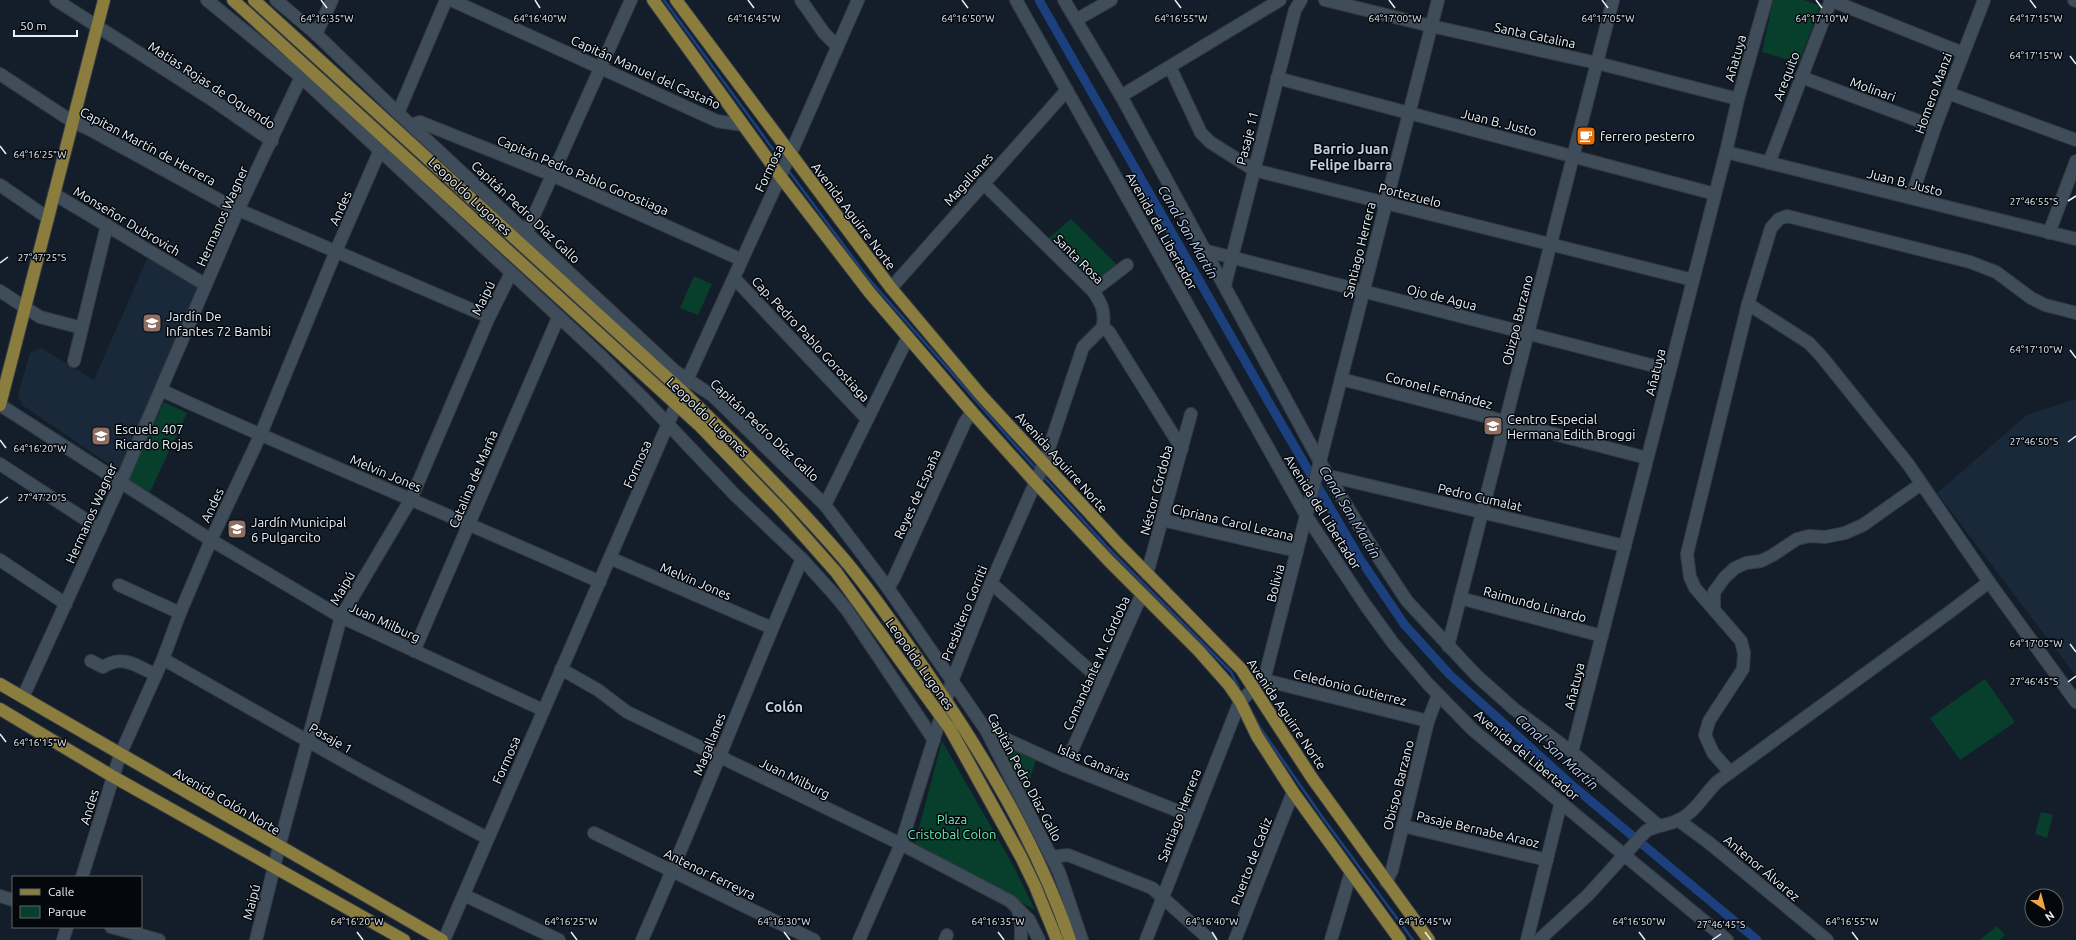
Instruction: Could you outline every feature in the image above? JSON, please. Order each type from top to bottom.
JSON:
[{"type":"main road","points":[[0,405],[104,0]]},
{"type":"main road","name":"Leopoldo Lugones","points":[[233,0],[700,426],[782,511],[836,572],[865,609],[950,729],[1021,857],[1035,886],[1057,940]]},
{"type":"main road","name":"Leopoldo Lugones","points":[[254,0],[682,392],[732,440],[844,558],[879,603],[946,701],[1010,805],[1050,887],[1070,940]]},
{"type":"main road","name":"Avenida Aguirre Norte","points":[[653,0],[743,125],[785,166],[891,288],[980,394],[1039,473],[1142,594],[1198,650],[1229,685],[1240,701],[1257,736],[1293,792],[1400,940]]},
{"type":"main road","name":"Avenida Aguirre Norte","points":[[676,0],[870,292],[972,412],[1147,574],[1234,660],[1255,688],[1312,778],[1429,940]]},
{"type":"main road","name":"Avenida Colón Norte","points":[[0,684],[279,847],[443,940]]},
{"type":"main road","points":[[0,709],[112,776],[404,940]]},
{"type":"street","name":"Matias Rojas de Oquendo","points":[[56,0],[211,99],[272,141]]},
{"type":"street","points":[[207,0],[301,77],[558,318],[602,357],[734,494],[802,559],[847,610],[934,740]]},
{"type":"street","name":"Capitán Pedro Díaz Gallo","points":[[276,0],[316,34],[398,113],[527,231],[675,371],[712,396],[825,505],[888,588],[986,730],[1059,872],[1082,940]]},
{"type":"street","points":[[316,34],[332,0]]},
{"type":"street","points":[[398,113],[446,0]]},
{"type":"street","name":"Capitán Manuel del Castaño","points":[[451,0],[718,120],[743,125]]},
{"type":"street","points":[[527,231],[631,0]]},
{"type":"street","points":[[801,0],[824,33],[837,46]]},
{"type":"street","name":"Formosa","points":[[443,940],[669,426],[687,380],[785,166],[858,0]]},
{"type":"street","name":"Avenida del Libertador","points":[[1016,0],[1307,517],[1366,606],[1393,643],[1438,695],[1473,730],[1561,802],[1627,851],[1728,940]]},
{"type":"street","name":"Avenida del Libertador","points":[[1064,0],[1121,96],[1207,251],[1320,462],[1378,557],[1407,601],[1476,675],[1514,709],[1572,752],[1658,825]]},
{"type":"street","points":[[1076,20],[1111,0]]},
{"type":"street","points":[[1121,96],[1280,0]]},
{"type":"street","name":"Pasaje 11","points":[[1225,285],[1295,10],[1301,0]]},
{"type":"street","name":"Santa Catalina","points":[[1325,0],[1431,26],[1597,63],[1738,99]]},
{"type":"street","name":"Santiago Herrera","points":[[1320,462],[1438,0]]},
{"type":"street","name":"Obizpo Barzano","points":[[1448,646],[1506,422],[1572,155],[1613,0]]},
{"type":"street","name":"Añatuya","points":[[1572,752],[1726,152],[1738,99],[1766,0]]},
{"type":"street","points":[[1830,0],[1963,53]]},
{"type":"street","name":"Arequito","points":[[1768,163],[1830,0]]},
{"type":"street","name":"Homero Manzi","points":[[1911,198],[1935,127],[1984,0]]},
{"type":"street","name":"Portezuelo","points":[[1170,67],[1201,133],[1210,142],[1254,170],[1693,280]]},
{"type":"street","name":"Capitan Martín de Herrera","points":[[0,74],[73,122],[89,129],[238,210],[488,317]]},
{"type":"street","name":"Hermanos Wagner","points":[[23,697],[121,482],[238,210],[301,77]]},
{"type":"street","name":"Molinari","points":[[1801,77],[1935,127]]},
{"type":"street","name":"Juan B. Justo","points":[[1277,78],[1715,194]]},
{"type":"street","name":"Magallanes","points":[[891,288],[1067,90]]},
{"type":"street","points":[[1948,93],[2076,140]]},
{"type":"street","name":"Capitán Pedro Pablo Gorostiaga","points":[[411,125],[420,122],[552,175],[742,260]]},
{"type":"street","name":"Andes","points":[[82,876],[112,776],[120,755],[163,659],[180,612],[211,540],[260,436],[336,251],[380,150]]},
{"type":"street","name":"Juan B. Justo","points":[[1726,152],[2076,239]]},
{"type":"street","points":[[2049,232],[2076,161]]},
{"type":"street","name":"Santa Rosa","points":[[983,183],[1093,291],[1102,304],[1104,314],[1103,326]]},
{"type":"street","points":[[0,185],[48,218]]},
{"type":"street","name":"Monseñor Dubrovich","points":[[54,194],[206,284]]},
{"type":"street","points":[[1730,772],[1713,753],[1705,735],[1709,721],[1744,669],[1744,653],[1741,641],[1693,582],[1687,566],[1687,554],[1748,304],[1771,228],[1779,219],[1787,216],[1970,262],[1996,272],[2031,298],[2045,305],[2076,313]]},
{"type":"street","points":[[74,361],[107,225]]},
{"type":"street","name":"Ojo de Agua","points":[[1207,251],[1670,370]]},
{"type":"street","points":[[1093,291],[1127,265]]},
{"type":"street","name":"Maipú","points":[[256,940],[279,847],[341,618],[411,499],[488,317],[511,273]]},
{"type":"street","name":"Cap. Pedro Pablo Gorostiaga","points":[[734,278],[867,419]]},
{"type":"street","points":[[0,291],[40,317],[82,328]]},
{"type":"street","points":[[1748,304],[1809,343],[1822,357],[1921,484],[1989,582],[2076,702]]},
{"type":"street","name":"Catalina de Marña","points":[[414,651],[558,318]]},
{"type":"street","points":[[1103,326],[1182,449]]},
{"type":"street","name":"Presbítero Gorriti","points":[[859,940],[901,844],[952,681],[991,583],[1039,473],[1083,347],[1103,326]]},
{"type":"street","points":[[825,505],[908,337]]},
{"type":"street","name":"Coronel Fernández","points":[[1341,379],[1647,458]]},
{"type":"street","name":"Melvin Jones","points":[[161,390],[260,436],[469,523],[600,582]]},
{"type":"street","name":"Juan Milburg","points":[[0,405],[211,540],[341,618],[543,710]]},
{"type":"street","name":"Reyes de España","points":[[888,588],[894,578],[965,422],[972,412]]},
{"type":"street","name":"Néstor Córdoba","points":[[1147,574],[1191,414]]},
{"type":"street","name":"Bolivia","points":[[1264,680],[1320,462]]},
{"type":"street","points":[[0,464],[100,529]]},
{"type":"street","name":"Pedro Cumalat","points":[[1329,476],[1625,546]]},
{"type":"street","points":[[1714,609],[1714,592],[1725,577],[1735,568],[1746,563],[1761,561],[1773,555],[1796,539],[1809,536],[1825,537],[1845,533],[1863,525],[1921,484]]},
{"type":"street","name":"Cipriana Carol Lezana","points":[[1162,520],[1297,552]]},
{"type":"street","name":"Melvin Jones","points":[[610,558],[772,628]]},
{"type":"street","name":"Magallanes","points":[[642,940],[673,872],[772,628],[802,559]]},
{"type":"street","points":[[0,560],[66,604]]},
{"type":"street","points":[[1540,940],[1588,895],[1646,831],[1658,825],[1678,820],[1690,812],[1707,791],[1730,772],[1989,582]]},
{"type":"street","points":[[991,583],[1103,682]]},
{"type":"street","points":[[119,585],[180,612]]},
{"type":"street","name":"Comandante M. Córdoba","points":[[1065,766],[1142,594]]},
{"type":"street","name":"Raimundo Linardo","points":[[1460,598],[1602,636]]},
{"type":"street","name":"Pasaje 1","points":[[163,659],[487,838]]},
{"type":"street","points":[[91,661],[103,667],[118,660],[126,661],[156,675]]},
{"type":"street","name":"Juan Milburg","points":[[561,669],[598,690],[627,712],[901,844],[1010,901],[1029,920],[1040,940]]},
{"type":"street","points":[[1240,701],[1264,680]]},
{"type":"street","name":"Celedonio Gutierrez","points":[[1264,680],[1428,721]]},
{"type":"street","name":"Obispo Barzano","points":[[1386,882],[1392,870],[1428,721],[1438,695]]},
{"type":"street","name":"Santiago Herrera","points":[[1146,940],[1193,817],[1240,701]]},
{"type":"street","name":"Islas Canarias","points":[[986,730],[1065,766],[1193,817]]},
{"type":"street","name":"Puerto de Cadiz","points":[[1236,940],[1293,792]]},
{"type":"street","points":[[1527,940],[1561,802]]},
{"type":"street","name":"Antenor Álvarez","points":[[1678,820],[1708,842],[1826,940]]},
{"type":"street","name":"Pasaje Bernabe Araoz","points":[[1403,826],[1547,860]]},
{"type":"street","name":"Antenor Ferreyra","points":[[594,833],[814,940]]},
{"type":"street","points":[[1052,857],[1068,855],[1152,888],[1163,895],[1210,940]]},
{"type":"street","points":[[1331,940],[1352,872]]},
{"type":"street","points":[[464,895],[559,940]]},
{"type":"street","points":[[0,896],[12,900]]},
{"type":"street","points":[[1018,909],[1021,924],[1021,940]]},
{"type":"street","points":[[63,940],[67,928]]},
{"type":"street","points":[[115,928],[159,940]]},
{"type":"shaded area","points":[[151,257],[197,284],[199,291],[121,466],[116,469],[22,405],[18,395],[30,353],[41,348],[94,380],[147,259]]},
{"type":"shaded area","points":[[2076,399],[2076,676],[1937,493],[2027,415]]},
{"type":"green space","points":[[1773,0],[1804,0],[1820,6],[1799,63],[1762,52]]},
{"type":"green space","points":[[1071,219],[1118,266],[1094,286],[1047,240]]},
{"type":"green space","points":[[694,276],[712,284],[698,315],[680,308]]},
{"type":"green space","points":[[164,402],[187,413],[150,492],[128,480]]},
{"type":"green space","points":[[1985,679],[2015,722],[1960,760],[1930,718]]},
{"type":"green space","points":[[995,738],[1037,756],[1025,795]]},
{"type":"green space","name":"Plaza Cristobal Colon","points":[[942,741],[1014,867],[1035,910],[915,843]]},
{"type":"green space","points":[[2041,812],[2053,815],[2047,838],[2035,834]]},
{"type":"green space","points":[[1997,926],[2005,935],[1999,940],[1980,940]]},
{"type":"waterway","points":[[664,0],[783,163]]},
{"type":"waterway","name":"Canal San Martín","points":[[1039,0],[1360,559],[1404,624],[1450,675],[1574,787],[1757,940]]},
{"type":"waterway","points":[[788,170],[868,278],[1036,469]]},
{"type":"waterway","points":[[1043,476],[1108,548],[1231,672],[1239,688]]},
{"type":"waterway","points":[[1248,705],[1261,729],[1323,818],[1413,940]]},
{"type":"place","name":"ferrero pesterro","points":[[1586,136]]},
{"type":"place","name":"Jardín De Infantes 72 Bambi","points":[[152,323]]},
{"type":"place","name":"Centro Especial Hermana Edith Broggi","points":[[1493,426]]},
{"type":"place","name":"Escuela 407 Ricardo Rojas","points":[[101,436]]},
{"type":"place","name":"Jardín Municipal 6 Pulgarcito","points":[[237,529]]},
{"type":"district","name":"Barrio Juan Felipe Ibarra","points":[[1351,158]]},
{"type":"district","name":"Colón","points":[[784,707]]}]
